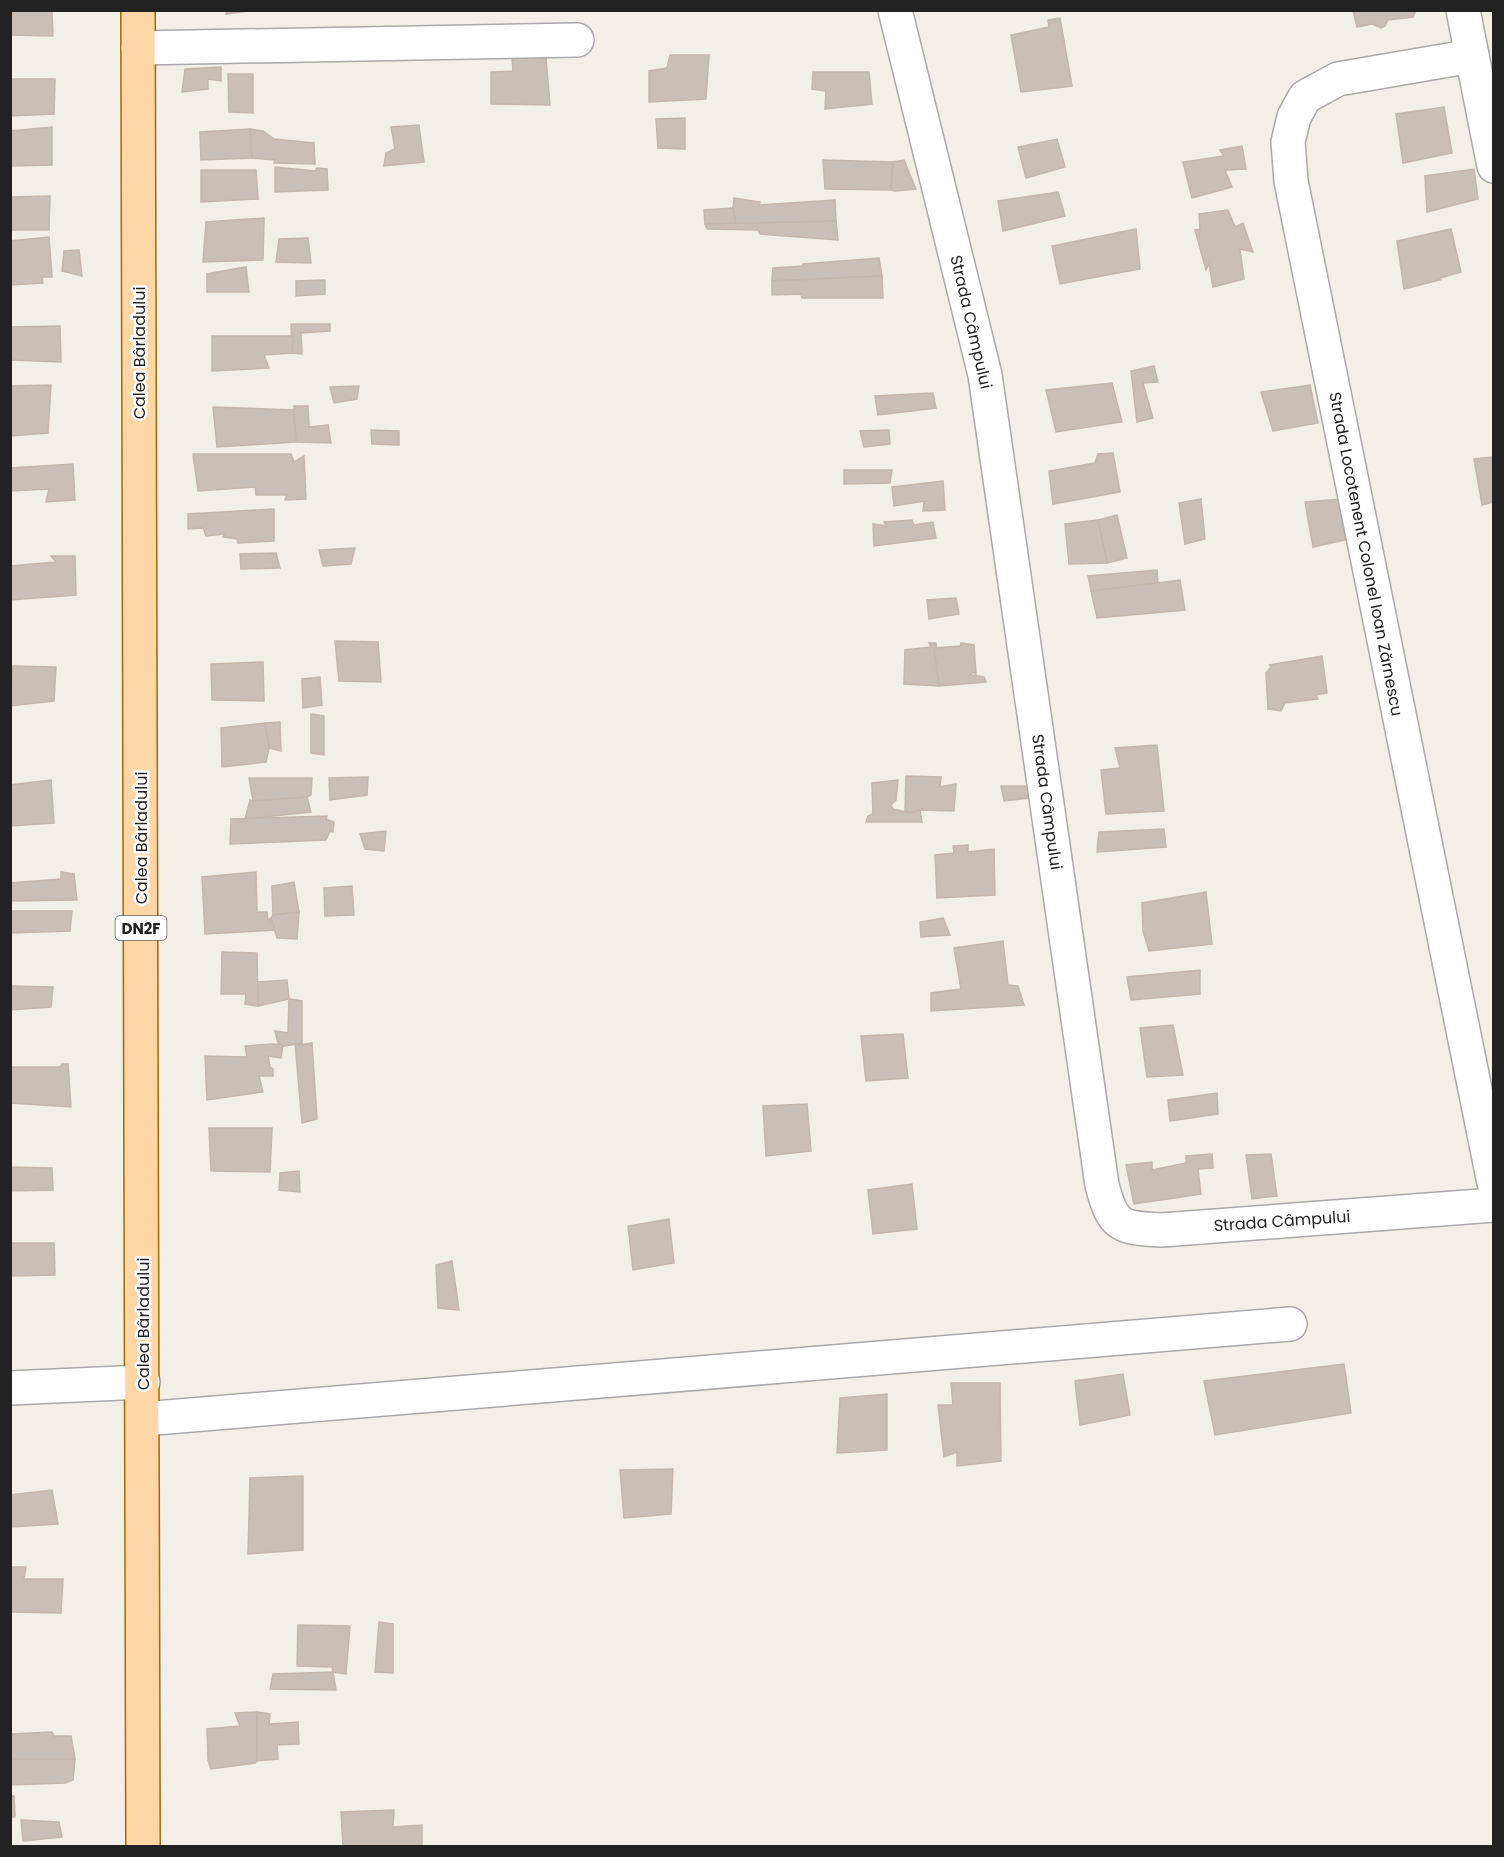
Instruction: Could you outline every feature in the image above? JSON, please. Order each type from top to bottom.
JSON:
[{"type":"main road","name":"Calea Bârladului","points":[[138,10],[143,1846]]},
{"type":"street","name":"Strada Câmpului","points":[[896,10],[985,375],[1102,1185],[1108,1210],[1120,1224],[1136,1229],[1162,1230],[1494,1205]]},
{"type":"street","points":[[1463,10],[1494,166]]},
{"type":"street","points":[[138,48],[576,40]]},
{"type":"street","name":"Strada Locotenent Colonel Ioan Zărnescu","points":[[1472,56],[1338,79],[1305,97],[1294,117],[1288,142],[1291,181],[1494,1183]]},
{"type":"street","points":[[143,1419],[1290,1324]]},
{"type":"street","points":[[10,1388],[143,1382]]},
{"type":"building","points":[[12,10],[52,10],[53,36],[10,35]]},
{"type":"building","points":[[227,10],[255,10],[226,14]]},
{"type":"building","points":[[1353,10],[1416,10],[1413,17],[1388,20],[1381,28],[1372,24],[1357,27]]},
{"type":"building","points":[[1060,18],[1072,86],[1021,92],[1011,35],[1049,27],[1048,20]]},
{"type":"building","points":[[670,55],[709,55],[706,99],[649,102],[649,71],[667,68]]},
{"type":"building","points":[[512,57],[546,58],[550,105],[491,104],[491,72],[513,71]]},
{"type":"building","points":[[221,67],[221,81],[208,79],[208,89],[182,92],[185,69]]},
{"type":"building","points":[[813,72],[869,72],[872,104],[825,109],[826,91],[812,89]]},
{"type":"building","points":[[228,74],[253,74],[253,113],[229,112]]},
{"type":"building","points":[[10,79],[55,79],[54,114],[10,116]]},
{"type":"building","points":[[1444,107],[1452,153],[1403,163],[1396,114]]},
{"type":"building","points":[[685,118],[685,149],[658,148],[656,119]]},
{"type":"building","points":[[419,125],[424,162],[384,166],[386,153],[395,149],[391,127]]},
{"type":"building","points":[[52,127],[52,165],[10,166],[10,131]]},
{"type":"building","points":[[250,129],[263,131],[274,139],[314,143],[315,164],[274,163],[275,160],[252,158]]},
{"type":"building","points":[[250,129],[252,158],[201,160],[200,132]]},
{"type":"building","points":[[1057,139],[1065,167],[1026,178],[1018,147]]},
{"type":"building","points":[[1242,146],[1246,169],[1225,170],[1232,187],[1192,198],[1183,162],[1224,156],[1220,150]]},
{"type":"building","points":[[823,160],[893,162],[891,190],[825,189]]},
{"type":"building","points":[[904,160],[916,189],[891,190],[893,162]]},
{"type":"building","points":[[275,167],[315,171],[317,168],[327,169],[328,190],[275,192]]},
{"type":"building","points":[[1474,169],[1478,199],[1427,212],[1425,176]]},
{"type":"building","points":[[201,170],[256,170],[258,199],[201,202]]},
{"type":"building","points":[[1058,192],[1065,216],[1003,231],[998,201]]},
{"type":"building","points":[[50,196],[49,230],[10,230],[10,197]]},
{"type":"building","points":[[734,198],[760,202],[759,205],[835,200],[836,221],[736,224]]},
{"type":"building","points":[[733,208],[736,224],[705,224],[704,210]]},
{"type":"building","points":[[1228,210],[1235,227],[1243,223],[1253,252],[1240,249],[1244,279],[1213,287],[1209,264],[1206,270],[1195,230],[1200,229],[1199,214]]},
{"type":"building","points":[[264,218],[263,260],[203,262],[206,222]]},
{"type":"building","points":[[836,221],[838,240],[760,234],[758,230],[707,229],[705,224]]},
{"type":"building","points":[[1136,229],[1140,269],[1060,284],[1052,246]]},
{"type":"building","points":[[1451,229],[1461,272],[1404,289],[1397,241]]},
{"type":"building","points":[[49,237],[52,277],[42,277],[43,283],[10,285],[10,241]]},
{"type":"building","points":[[308,238],[311,263],[276,262],[279,239]]},
{"type":"building","points":[[79,250],[82,276],[62,271],[64,251]]},
{"type":"building","points":[[879,258],[882,276],[772,281],[773,268]]},
{"type":"building","points":[[246,267],[249,292],[207,292],[207,274]]},
{"type":"building","points":[[882,276],[883,298],[802,298],[801,294],[772,295],[772,281]]},
{"type":"building","points":[[325,280],[325,294],[296,296],[296,281]]},
{"type":"building","points":[[291,324],[330,324],[330,331],[301,333],[302,354],[292,353]]},
{"type":"building","points":[[60,326],[61,362],[10,360],[10,327]]},
{"type":"building","points":[[212,336],[293,336],[292,353],[264,355],[269,368],[212,371]]},
{"type":"building","points":[[1154,366],[1158,382],[1143,383],[1153,418],[1137,422],[1131,371]]},
{"type":"building","points":[[1112,383],[1122,422],[1056,432],[1046,390]]},
{"type":"building","points":[[51,385],[48,433],[10,436],[10,386]]},
{"type":"building","points":[[1310,385],[1318,423],[1273,431],[1261,392]]},
{"type":"building","points":[[359,386],[357,399],[334,403],[330,387]]},
{"type":"building","points":[[933,393],[936,408],[878,415],[875,396]]},
{"type":"building","points":[[294,406],[308,406],[309,427],[328,425],[331,443],[296,442]]},
{"type":"building","points":[[213,407],[293,410],[296,442],[217,447]]},
{"type":"building","points":[[371,430],[399,431],[399,445],[372,444]]},
{"type":"building","points":[[889,430],[890,444],[864,447],[860,431]]},
{"type":"building","points":[[1113,453],[1120,492],[1053,504],[1049,471],[1095,463],[1098,454]]},
{"type":"building","points":[[193,454],[291,454],[294,462],[304,456],[306,499],[285,500],[287,495],[256,495],[255,487],[198,491]]},
{"type":"building","points":[[1492,457],[1494,502],[1482,505],[1474,459]]},
{"type":"building","points":[[73,464],[75,500],[46,502],[49,489],[10,491],[10,468]]},
{"type":"building","points":[[844,470],[892,470],[890,483],[844,484]]},
{"type":"building","points":[[943,481],[945,510],[923,511],[924,501],[894,506],[892,487]]},
{"type":"building","points":[[1201,499],[1205,539],[1185,544],[1179,503]]},
{"type":"building","points":[[1341,499],[1345,540],[1313,547],[1305,502]]},
{"type":"building","points":[[274,509],[274,541],[238,543],[237,539],[223,537],[225,534],[206,536],[203,528],[188,529],[188,514]]},
{"type":"building","points":[[1117,515],[1127,558],[1107,563],[1098,520]]},
{"type":"building","points":[[912,520],[914,525],[933,522],[936,538],[874,546],[873,524],[886,526],[884,522]]},
{"type":"building","points":[[1098,520],[1107,563],[1069,564],[1065,524]]},
{"type":"building","points":[[355,548],[351,564],[323,566],[319,550]]},
{"type":"building","points":[[276,553],[280,568],[241,569],[240,554]]},
{"type":"building","points":[[51,556],[75,556],[76,595],[10,600],[10,566],[56,562]]},
{"type":"building","points":[[1157,570],[1158,584],[1091,591],[1088,576]]},
{"type":"building","points":[[1180,580],[1185,610],[1097,618],[1091,591]]},
{"type":"building","points":[[956,598],[959,614],[929,619],[927,600]]},
{"type":"building","points":[[335,641],[378,642],[381,682],[339,681]]},
{"type":"building","points":[[929,643],[936,643],[939,686],[904,684],[905,650],[931,647]]},
{"type":"building","points":[[961,643],[974,645],[976,674],[972,672],[971,675],[984,677],[986,682],[939,686],[934,648],[960,646]]},
{"type":"building","points":[[1322,656],[1327,693],[1316,695],[1318,699],[1285,703],[1281,711],[1268,709],[1266,673],[1272,666],[1269,665]]},
{"type":"building","points":[[263,662],[264,701],[212,700],[211,664]]},
{"type":"building","points":[[13,666],[56,667],[54,701],[10,706]]},
{"type":"building","points":[[320,677],[322,705],[303,708],[302,679]]},
{"type":"building","points":[[311,714],[324,716],[324,755],[311,753]]},
{"type":"building","points":[[280,722],[281,751],[269,748],[265,723]]},
{"type":"building","points":[[265,723],[269,748],[266,762],[222,767],[221,728]]},
{"type":"building","points":[[1157,745],[1164,811],[1106,814],[1101,770],[1120,768],[1115,748]]},
{"type":"building","points":[[906,776],[941,777],[940,787],[956,784],[954,811],[920,810],[911,813],[905,811]]},
{"type":"building","points":[[368,777],[367,795],[330,800],[329,778]]},
{"type":"building","points":[[249,778],[312,778],[311,795],[253,801]]},
{"type":"building","points":[[51,780],[54,823],[10,826],[10,785]]},
{"type":"building","points":[[898,780],[896,800],[891,805],[893,809],[911,813],[920,810],[922,822],[866,822],[868,816],[873,814],[872,783]]},
{"type":"building","points":[[1001,786],[1025,786],[1030,798],[1004,801]]},
{"type":"building","points":[[307,797],[311,812],[245,819],[250,800]]},
{"type":"building","points":[[327,816],[326,819],[334,822],[333,832],[330,831],[326,840],[230,844],[231,819]]},
{"type":"building","points":[[1164,829],[1166,847],[1097,852],[1099,832]]},
{"type":"building","points":[[386,831],[384,851],[365,849],[360,834]]},
{"type":"building","points":[[968,845],[968,852],[994,849],[995,895],[937,898],[935,855],[954,853],[953,846]]},
{"type":"building","points":[[61,872],[74,874],[77,900],[10,901],[10,883],[61,879]]},
{"type":"building","points":[[256,872],[257,912],[267,912],[268,920],[271,918],[277,930],[205,934],[202,877]]},
{"type":"building","points":[[294,882],[299,912],[273,915],[272,886]]},
{"type":"building","points":[[352,886],[354,915],[325,916],[324,888]]},
{"type":"building","points":[[1206,892],[1212,944],[1149,951],[1143,931],[1142,903]]},
{"type":"building","points":[[10,911],[72,911],[70,931],[10,933]]},
{"type":"building","points":[[299,912],[297,939],[277,938],[271,918],[273,915]]},
{"type":"building","points":[[943,918],[950,935],[921,937],[920,922]]},
{"type":"building","points":[[1003,941],[1008,985],[1018,986],[1024,1005],[931,1011],[931,993],[961,989],[954,948]]},
{"type":"building","points":[[222,952],[257,953],[258,1006],[245,1004],[246,994],[221,994]]},
{"type":"building","points":[[1200,970],[1200,994],[1131,1000],[1127,977]]},
{"type":"building","points":[[287,980],[289,999],[258,1006],[258,982]]},
{"type":"building","points":[[10,986],[53,987],[51,1007],[10,1010]]},
{"type":"building","points":[[289,999],[302,1001],[302,1043],[279,1047],[275,1031],[288,1033]]},
{"type":"building","points":[[1173,1025],[1183,1075],[1147,1077],[1140,1028]]},
{"type":"building","points":[[903,1034],[908,1078],[866,1081],[861,1036]]},
{"type":"building","points":[[295,1043],[300,1045],[312,1043],[317,1119],[302,1123]]},
{"type":"building","points":[[283,1045],[281,1058],[268,1056],[273,1076],[259,1076],[263,1092],[207,1100],[205,1056],[247,1057],[245,1046]]},
{"type":"building","points":[[62,1064],[68,1064],[71,1107],[10,1103],[10,1067],[60,1067]]},
{"type":"building","points":[[1217,1093],[1218,1114],[1170,1121],[1168,1100]]},
{"type":"building","points":[[807,1104],[811,1151],[766,1156],[763,1106]]},
{"type":"building","points":[[209,1128],[272,1128],[270,1172],[211,1171]]},
{"type":"building","points":[[1212,1154],[1213,1168],[1198,1169],[1201,1194],[1134,1204],[1126,1165],[1152,1162],[1152,1170],[1186,1163],[1186,1156]]},
{"type":"building","points":[[1271,1154],[1277,1196],[1252,1199],[1246,1155]]},
{"type":"building","points":[[10,1167],[52,1168],[53,1190],[10,1191]]},
{"type":"building","points":[[299,1171],[300,1192],[279,1190],[280,1173]]},
{"type":"building","points":[[912,1184],[917,1229],[873,1234],[868,1190]]},
{"type":"building","points":[[669,1219],[674,1263],[633,1270],[628,1226]]},
{"type":"building","points":[[10,1243],[54,1243],[55,1275],[10,1276]]},
{"type":"building","points":[[452,1261],[459,1310],[438,1308],[436,1265]]},
{"type":"building","points":[[1344,1364],[1351,1413],[1215,1435],[1204,1381]]},
{"type":"building","points":[[1123,1374],[1130,1415],[1080,1425],[1075,1381]]},
{"type":"building","points":[[951,1383],[1000,1383],[1001,1461],[957,1466],[957,1452],[944,1457],[938,1405],[953,1405]]},
{"type":"building","points":[[887,1394],[887,1450],[837,1453],[840,1398]]},
{"type":"building","points":[[673,1469],[671,1514],[624,1518],[620,1470]]},
{"type":"building","points":[[303,1476],[303,1550],[248,1554],[250,1478]]},
{"type":"building","points":[[52,1490],[58,1524],[10,1527],[10,1495]]},
{"type":"building","points":[[10,1567],[26,1567],[24,1579],[63,1579],[61,1613],[10,1612]]},
{"type":"building","points":[[379,1622],[393,1624],[393,1673],[375,1672]]},
{"type":"building","points":[[298,1625],[350,1626],[346,1674],[333,1672],[332,1667],[297,1666]]},
{"type":"building","points":[[333,1672],[336,1690],[270,1689],[273,1674]]},
{"type":"building","points":[[257,1712],[270,1714],[269,1724],[298,1722],[299,1744],[277,1745],[278,1759],[257,1761]]},
{"type":"building","points":[[257,1712],[257,1761],[211,1769],[208,1760],[207,1729],[240,1726],[235,1713]]},
{"type":"building","points":[[52,1732],[54,1736],[71,1736],[75,1759],[10,1759],[10,1734]]},
{"type":"building","points":[[10,1759],[75,1759],[73,1780],[65,1783],[10,1785]]},
{"type":"building","points":[[10,1795],[14,1796],[15,1817],[10,1817]]},
{"type":"building","points":[[394,1810],[393,1827],[422,1825],[422,1846],[343,1846],[341,1812]]},
{"type":"building","points":[[21,1820],[59,1822],[62,1837],[23,1841]]}]
